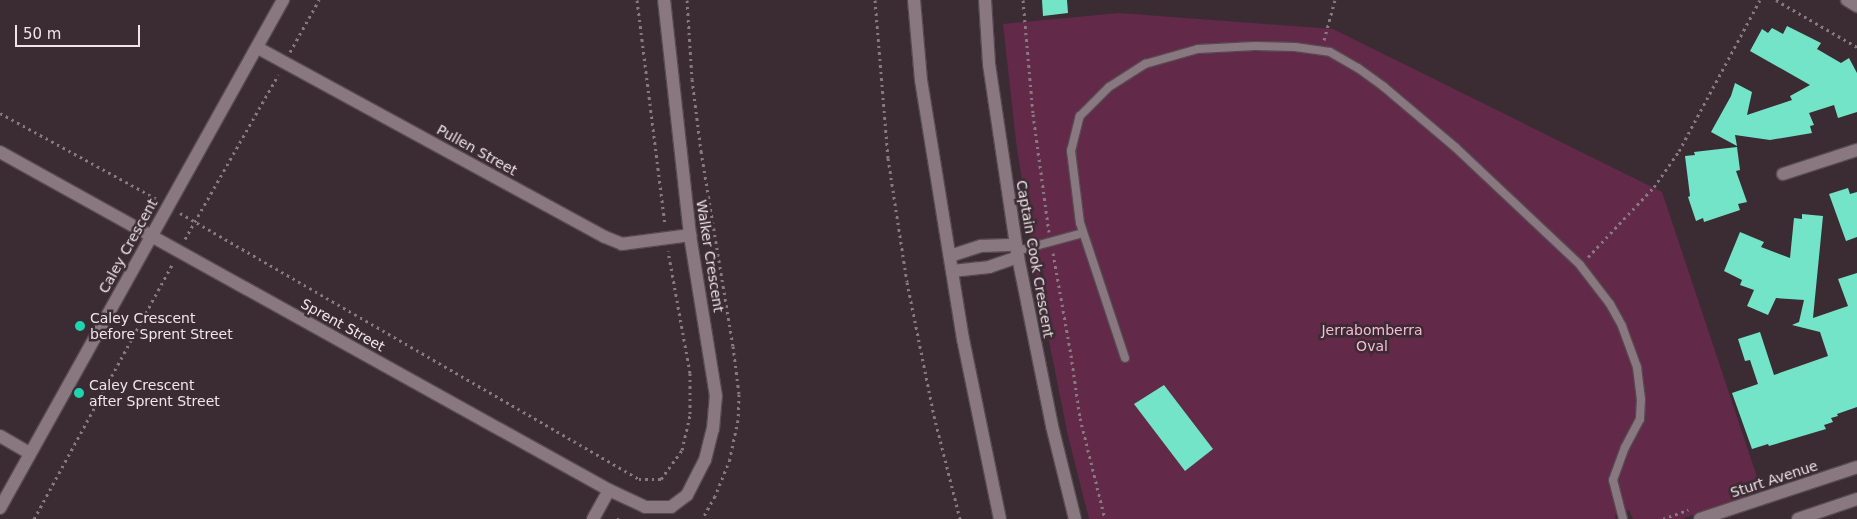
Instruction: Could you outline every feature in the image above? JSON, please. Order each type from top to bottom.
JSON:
[{"type":"street","name":"Caley Crescent","points":[[0,508],[151,235],[258,48],[283,0]]},
{"type":"street","name":"Walker Crescent","points":[[664,0],[690,235],[713,370],[715,411],[708,450],[698,476],[687,495],[675,505]]},
{"type":"street","points":[[914,0],[921,80],[952,271],[965,348],[999,517]]},
{"type":"street","name":"Captain Cook Crescent","points":[[985,0],[990,64],[1017,251],[1052,426],[1075,519]]},
{"type":"street","points":[[1847,0],[1857,6]]},
{"type":"street","name":"Pullen Street","points":[[258,48],[622,244],[690,235]]},
{"type":"street","points":[[1783,174],[1857,150]]},
{"type":"street","name":"Sprent Street","points":[[0,152],[609,490],[645,507],[660,509],[675,505]]},
{"type":"street","points":[[950,256],[981,246],[1017,251]]},
{"type":"street","points":[[952,271],[989,267],[1017,251]]},
{"type":"street","points":[[0,436],[30,453]]},
{"type":"street","name":"Sturt Avenue","points":[[1700,519],[1857,467]]},
{"type":"street","points":[[593,519],[609,490]]},
{"type":"street","points":[[1798,519],[1857,499]]},
{"type":"lane","points":[[1124,358],[1080,224],[1071,151],[1080,116],[1109,87],[1145,64],[1198,49],[1255,46],[1295,47],[1330,52],[1358,68],[1384,87],[1455,147],[1580,265],[1610,304],[1622,326],[1637,367],[1641,399],[1640,419],[1624,447],[1613,480],[1623,519]]},
{"type":"lane","points":[[1017,251],[1083,233]]},
{"type":"path","points":[[0,113],[168,205],[195,223],[639,479],[661,479],[682,450],[690,414],[690,373],[666,238],[637,0]]},
{"type":"path","points":[[686,0],[692,79],[701,151],[739,394],[738,420],[730,459],[715,496],[702,519]]},
{"type":"path","points":[[875,0],[888,158],[907,282],[934,416],[960,519]]},
{"type":"path","points":[[1023,0],[1033,114],[1051,241],[1072,355],[1080,418],[1105,519]]},
{"type":"path","points":[[1321,51],[1335,0]]},
{"type":"path","points":[[1580,265],[1654,187],[1679,151],[1760,0]]},
{"type":"path","points":[[1776,0],[1857,47]]},
{"type":"green space","name":"Jerrabomberra Oval","points":[[1119,13],[1333,29],[1662,192],[1762,492],[1681,519],[1633,519],[1629,510],[1615,515],[1616,519],[1089,519],[1068,436],[1037,281],[1016,141],[1003,24]]},
{"type":"building","points":[[1042,0],[1067,0],[1068,13],[1043,16]]},
{"type":"building","points":[[1787,26],[1821,43],[1817,49],[1841,63],[1849,58],[1857,73],[1857,112],[1838,118],[1834,105],[1809,113],[1814,125],[1810,126],[1812,133],[1770,140],[1735,135],[1737,146],[1711,132],[1731,96],[1735,83],[1752,92],[1747,115],[1792,100],[1790,96],[1810,85],[1750,51],[1762,29],[1768,33],[1772,28],[1783,34]]},
{"type":"building","points":[[1737,147],[1740,170],[1736,171],[1747,202],[1738,204],[1740,210],[1704,222],[1703,218],[1696,221],[1688,197],[1690,196],[1685,156],[1695,155],[1694,152]]},
{"type":"building","points":[[1848,188],[1850,194],[1857,192],[1857,237],[1846,241],[1829,194]]},
{"type":"building","points":[[1802,214],[1823,216],[1813,318],[1848,306],[1838,279],[1857,273],[1857,407],[1831,418],[1833,422],[1824,425],[1826,429],[1769,446],[1768,444],[1752,449],[1732,393],[1758,384],[1750,360],[1745,361],[1738,339],[1760,332],[1774,375],[1828,356],[1820,332],[1792,325],[1799,322],[1804,300],[1776,298],[1768,315],[1747,306],[1754,290],[1740,285],[1742,280],[1724,271],[1740,232],[1764,242],[1761,247],[1790,258],[1794,218],[1802,219]]},
{"type":"building","points":[[1164,385],[1213,449],[1185,471],[1134,404]]},
{"type":"place","name":"Caley Crescent before Sprent Street","points":[[80,326]]},
{"type":"place","name":"Caley Crescent after Sprent Street","points":[[79,393]]}]
